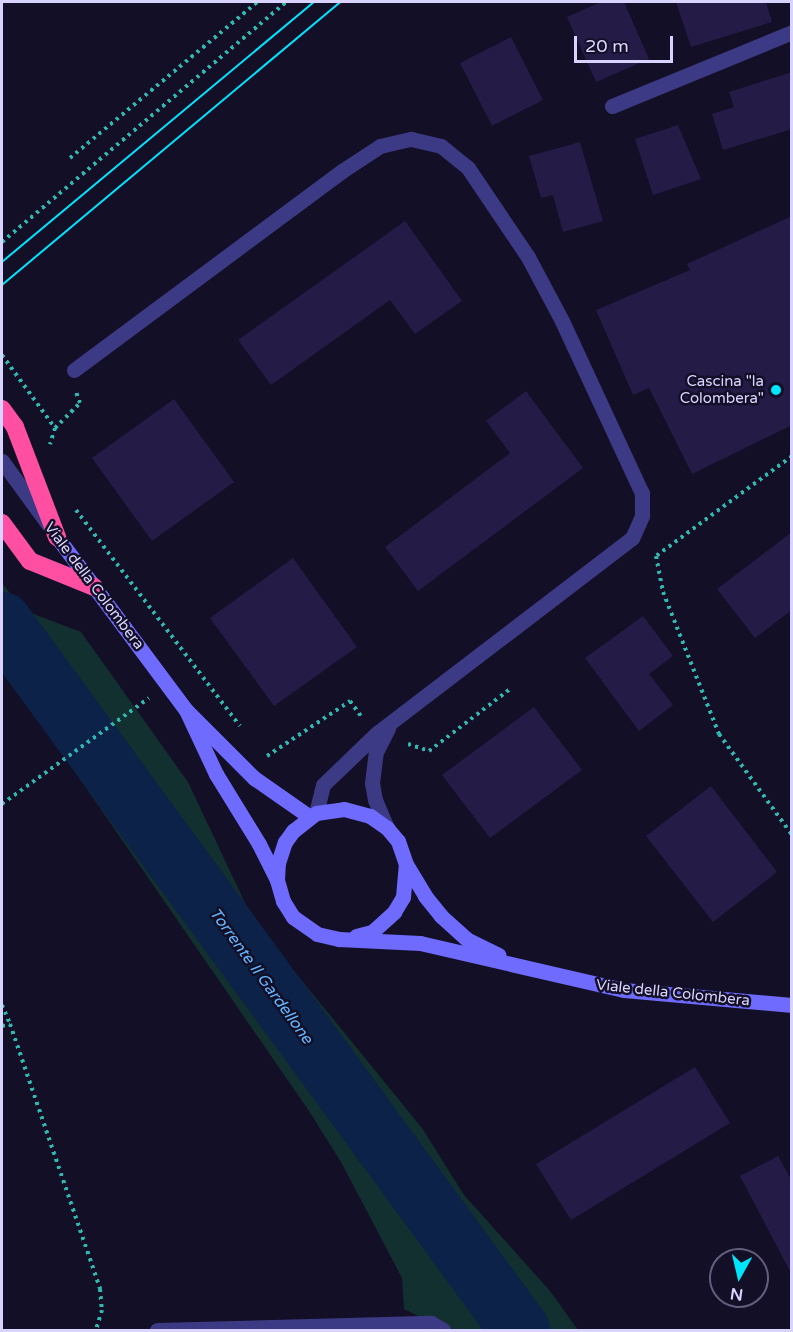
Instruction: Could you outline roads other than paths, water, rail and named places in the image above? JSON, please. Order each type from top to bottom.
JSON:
[{"type":"highway","points":[[2,409],[15,427],[57,537]]},
{"type":"highway","points":[[2,524],[30,561],[94,587]]},
{"type":"street","points":[[612,106],[792,33]]},
{"type":"street","points":[[74,370],[342,171],[381,146],[411,139],[441,146],[468,168],[528,257],[562,321],[642,493],[642,516],[632,538],[393,721],[323,785],[313,815],[293,831],[285,842],[278,863],[277,880]]},
{"type":"street","name":"Viale della Colombera","points":[[2,461],[186,710],[254,778],[313,815],[344,809],[370,816],[387,828],[398,841],[406,864],[425,896],[468,940],[520,965]]},
{"type":"street","name":"Viale della Colombera","points":[[186,710],[216,774],[260,844],[277,880],[283,901],[293,917],[317,934],[420,944],[624,990],[792,1005]]},
{"type":"street","points":[[387,828],[375,800],[372,767],[376,752],[393,721]]},
{"type":"street","name":"Viale della Colombera","points":[[351,938],[372,932],[394,912],[403,897],[406,864]]},
{"type":"street","points":[[157,1330],[430,1323],[443,1330]]},
{"type":"waterway","name":"Torrente Il Gardellone","points":[[2,622],[520,1330]]},
{"type":"tram line","points":[[2,262],[314,2]]},
{"type":"tram line","points":[[2,285],[340,2]]},
{"type":"place","name":"Cascina \"la Colombera\"","points":[[776,390]]}]
